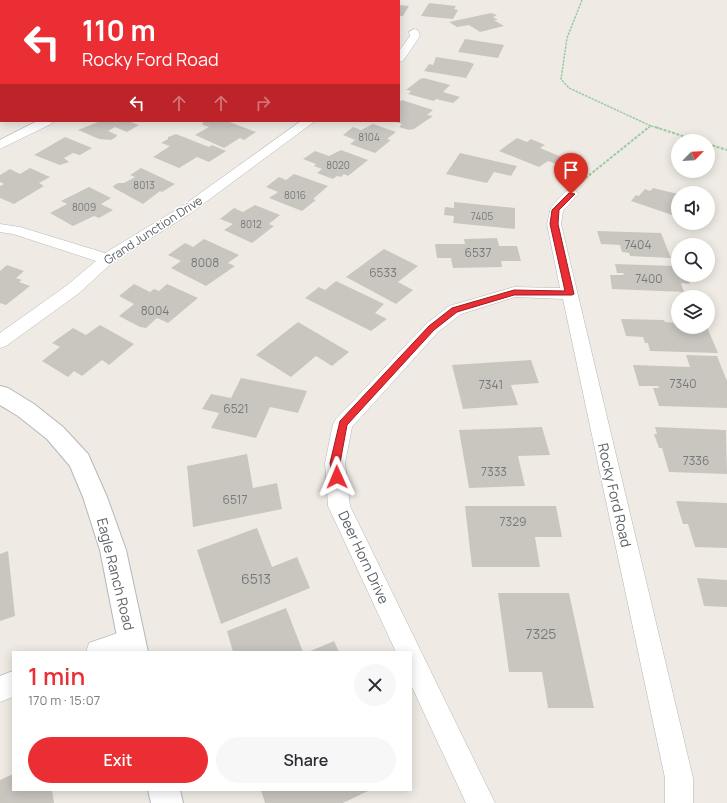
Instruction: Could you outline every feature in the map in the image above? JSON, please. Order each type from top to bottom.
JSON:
[{"type":"street","points":[[400,58],[415,36],[414,32]]},
{"type":"street","points":[[0,145],[45,122]]},
{"type":"street","name":"Grand Junction Drive","points":[[0,342],[72,290],[107,259],[186,210],[308,122]]},
{"type":"street","name":"Rocky Ford Road","points":[[571,194],[556,210],[554,224],[679,778],[679,803]]},
{"type":"street","points":[[0,228],[15,230],[107,259]]},
{"type":"street","name":"Deer Horn Drive","points":[[409,651],[339,506],[335,463],[343,424],[432,328],[455,310],[514,292],[570,294]]},
{"type":"street","name":"Eagle Ranch Road","points":[[0,394],[26,410],[55,433],[80,461],[96,497],[112,550],[133,646]]},
{"type":"street","points":[[104,651],[133,646]]},
{"type":"street","points":[[412,659],[481,803]]},
{"type":"street","points":[[0,689],[12,684]]},
{"type":"street","points":[[164,791],[167,803]]},
{"type":"path","points":[[582,0],[567,38],[561,79],[569,88],[650,126],[676,134]]},
{"type":"path","points":[[571,194],[583,180],[650,126]]},
{"type":"path","points":[[715,146],[727,150]]},
{"type":"building","points":[[429,3],[456,6],[454,9],[458,10],[453,19],[421,16]]},
{"type":"building","points":[[400,5],[409,6],[403,16],[400,16]]},
{"type":"building","points":[[491,13],[497,15],[493,17],[498,20],[494,20],[504,26],[480,32],[469,25],[457,27],[449,22]]},
{"type":"building","points":[[465,39],[504,45],[498,58],[458,52]]},
{"type":"building","points":[[436,57],[474,64],[466,78],[424,71],[429,64],[433,65]]},
{"type":"building","points":[[424,78],[450,85],[443,92],[460,97],[453,103],[436,99],[434,101],[408,94],[411,91],[406,90],[420,79]]},
{"type":"building","points":[[402,100],[433,110],[427,115],[433,116],[414,129],[409,130],[399,127],[402,124],[395,122],[400,122],[400,101]]},
{"type":"building","points":[[98,122],[131,122],[139,125],[127,132],[115,127],[108,131],[117,135],[111,140],[99,139],[78,130]]},
{"type":"building","points":[[230,122],[256,132],[244,140],[240,138],[224,148],[195,135],[209,127],[203,125],[202,123]]},
{"type":"building","points":[[373,124],[396,132],[387,139],[391,140],[375,153],[350,144],[355,140],[343,135],[353,127],[361,130]]},
{"type":"building","points":[[176,134],[209,147],[212,145],[226,151],[209,162],[197,157],[179,168],[153,157],[170,146],[161,143],[168,139],[168,137]]},
{"type":"building","points":[[65,137],[92,148],[80,155],[73,153],[64,158],[69,162],[60,165],[34,155]]},
{"type":"building","points":[[517,138],[527,142],[531,139],[545,145],[540,148],[564,158],[556,164],[548,161],[539,167],[499,151]]},
{"type":"building","points":[[341,150],[368,160],[348,176],[344,174],[341,177],[337,176],[333,179],[317,173],[322,169],[314,166],[316,164],[303,159],[315,151],[329,156]]},
{"type":"building","points":[[460,153],[517,166],[511,176],[494,172],[487,183],[446,174]]},
{"type":"building","points":[[30,168],[50,177],[39,183],[44,186],[14,204],[0,198],[0,186],[4,184],[0,182],[0,175],[10,169],[20,174]]},
{"type":"building","points":[[141,168],[175,184],[162,192],[160,191],[143,204],[114,188],[113,186],[118,183],[124,183],[135,177],[130,175]]},
{"type":"building","points":[[294,174],[328,186],[313,199],[316,200],[302,211],[269,198],[278,192],[266,187],[279,177],[286,180]]},
{"type":"building","points":[[89,187],[111,198],[101,204],[113,210],[99,218],[94,216],[73,226],[50,213],[67,204],[61,201]]},
{"type":"building","points":[[653,188],[671,192],[671,215],[631,201],[636,195],[639,196],[645,189],[650,191]]},
{"type":"building","points":[[454,202],[515,208],[515,229],[453,223],[454,216],[444,215],[445,207],[454,208]]},
{"type":"building","points":[[255,205],[280,215],[269,224],[274,226],[252,243],[224,230],[233,224],[220,219],[234,208],[243,212]]},
{"type":"building","points":[[597,231],[661,233],[671,258],[630,256],[629,253],[622,252],[620,245],[601,244]]},
{"type":"building","points":[[497,238],[499,246],[517,246],[521,261],[501,261],[502,267],[453,268],[451,258],[437,258],[435,244],[465,244],[464,239]]},
{"type":"building","points":[[204,239],[239,255],[228,263],[235,266],[206,286],[171,268],[181,261],[168,255],[185,243],[193,247]]},
{"type":"building","points":[[384,249],[418,266],[398,282],[413,290],[396,304],[346,277]]},
{"type":"building","points":[[615,264],[671,266],[671,282],[689,282],[690,284],[681,283],[683,290],[671,290],[671,291],[612,289],[610,275],[624,275],[623,273],[617,273]]},
{"type":"building","points":[[7,265],[24,271],[16,278],[22,280],[19,282],[30,286],[6,305],[0,303],[0,271]]},
{"type":"building","points":[[336,281],[384,304],[375,313],[387,319],[371,331],[305,298],[319,287],[325,290]]},
{"type":"building","points":[[134,284],[150,292],[154,289],[159,291],[167,284],[198,298],[168,323],[157,318],[146,328],[140,327],[119,316],[134,304],[119,296]]},
{"type":"building","points":[[621,319],[664,320],[665,322],[671,322],[671,334],[710,334],[718,353],[650,351],[648,343],[645,343],[643,337],[626,336]]},
{"type":"building","points":[[298,322],[349,352],[332,366],[316,356],[291,377],[256,355]]},
{"type":"building","points":[[100,325],[134,344],[109,365],[102,360],[82,376],[74,371],[68,377],[42,361],[60,347],[52,343],[73,328],[86,335]]},
{"type":"building","points":[[686,355],[717,356],[727,381],[727,408],[659,406],[653,388],[659,388],[658,386],[639,386],[633,365],[690,367]]},
{"type":"building","points":[[531,360],[539,383],[511,385],[518,405],[463,409],[452,365]]},
{"type":"building","points":[[241,378],[307,391],[298,413],[270,407],[256,438],[211,428],[219,413],[202,409],[211,394],[231,398]]},
{"type":"building","points":[[542,427],[550,455],[518,456],[525,486],[469,488],[459,430]]},
{"type":"building","points":[[655,427],[726,430],[727,474],[669,472],[662,448],[659,448],[654,434],[657,434]]},
{"type":"building","points":[[247,454],[253,488],[277,483],[282,509],[193,527],[187,466]]},
{"type":"building","points":[[676,501],[727,503],[727,548],[695,547],[688,524],[683,524]]},
{"type":"building","points":[[465,506],[556,506],[562,537],[535,537],[540,567],[472,567]]},
{"type":"building","points":[[257,528],[272,567],[297,557],[310,588],[221,624],[197,550]]},
{"type":"building","points":[[8,551],[15,616],[0,621],[0,554]]},
{"type":"building","points":[[697,578],[727,580],[727,607],[704,606]]},
{"type":"building","points":[[498,593],[569,593],[594,708],[548,708],[542,672],[509,672]]},
{"type":"building","points":[[286,608],[303,651],[233,651],[227,631]]},
{"type":"building","points":[[334,641],[339,651],[310,651]]},
{"type":"building","points":[[12,774],[12,791],[52,791],[54,803],[0,803],[0,780]]},
{"type":"building","points":[[261,791],[368,791],[343,803],[265,803]]},
{"type":"route","points":[[337,477],[335,463],[343,424],[432,328],[455,310],[514,292],[570,294],[554,224],[556,210],[571,194]]}]
